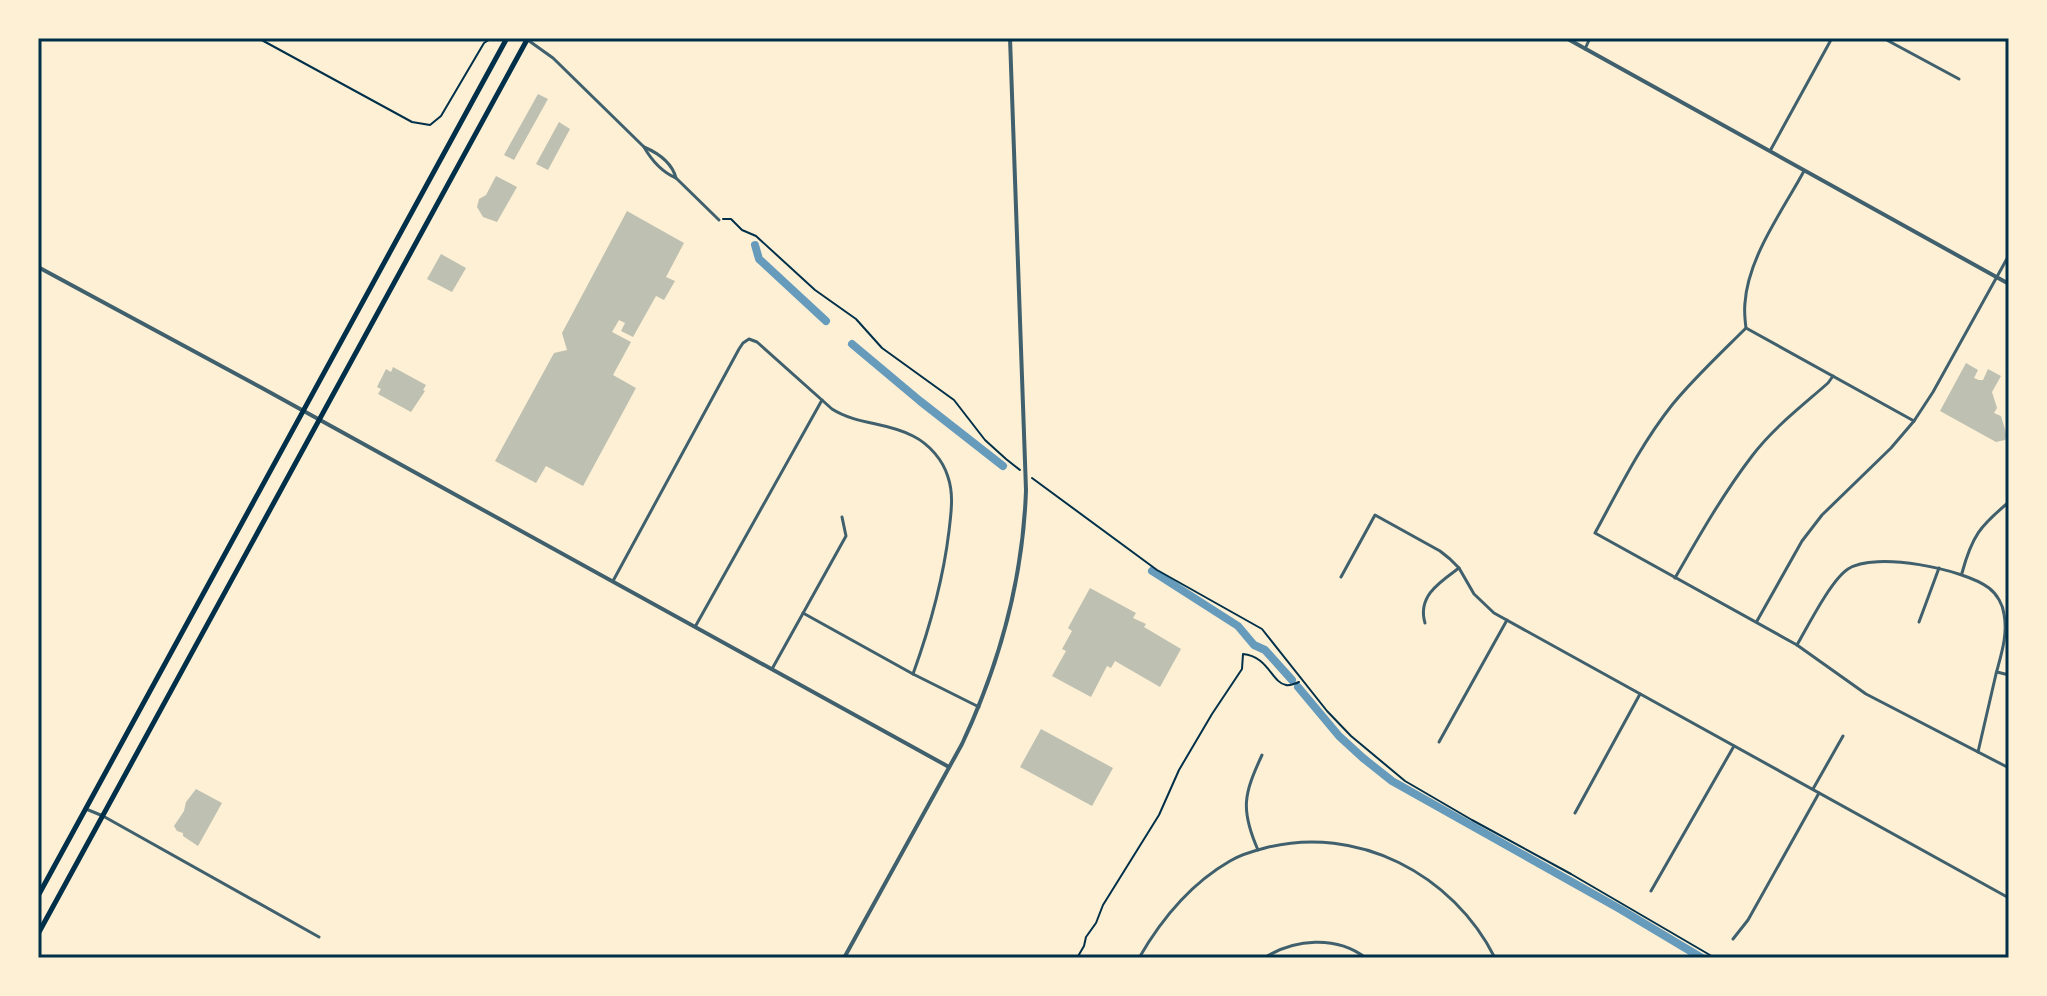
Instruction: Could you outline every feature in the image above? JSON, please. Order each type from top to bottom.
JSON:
[{"type":"main road","points":[[38,896],[507,38]]},
{"type":"main road","points":[[38,934],[527,38]]},
{"type":"street","points":[[527,38],[553,58],[644,147],[667,174],[676,178],[719,220]]},
{"type":"street","points":[[844,958],[979,707],[998,658],[1013,602],[1022,544],[1026,478],[1010,38]]},
{"type":"street","points":[[1566,38],[2009,284]]},
{"type":"street","points":[[1585,49],[1590,38]]},
{"type":"street","points":[[1770,151],[1832,38]]},
{"type":"street","points":[[1883,38],[1959,79]]},
{"type":"street","points":[[644,147],[656,153],[674,170],[676,178]]},
{"type":"street","points":[[1805,170],[1757,256],[1745,302],[1746,328],[1692,382],[1655,428],[1595,533],[1797,645],[1866,694],[2009,768]]},
{"type":"street","points":[[1756,623],[1802,541],[1822,515],[1891,448],[1914,421],[2009,255]]},
{"type":"street","points":[[38,267],[949,767]]},
{"type":"street","points":[[1746,328],[1914,421]]},
{"type":"street","points":[[612,581],[739,349],[749,339],[762,346],[832,409],[845,417],[911,434],[929,446],[941,461],[948,476],[952,499],[944,567],[933,616],[913,674]]},
{"type":"street","points":[[1675,578],[1753,454],[1833,376]]},
{"type":"street","points":[[695,627],[822,400]]},
{"type":"street","points":[[1962,574],[1971,543],[1987,520],[2009,502]]},
{"type":"street","points":[[1341,577],[1375,515],[1440,551],[1459,568],[1474,594],[1494,613],[2009,898]]},
{"type":"street","points":[[772,669],[846,536],[842,517]]},
{"type":"street","points":[[1797,645],[1833,585],[1848,568],[1876,562],[1939,568],[1973,578],[1990,589],[2007,611],[2005,638],[1978,752]]},
{"type":"street","points":[[1425,623],[1421,612],[1427,596],[1436,584],[1459,568]]},
{"type":"street","points":[[1919,622],[1939,568]]},
{"type":"street","points":[[803,613],[979,707]]},
{"type":"street","points":[[1439,742],[1507,620]]},
{"type":"street","points":[[1997,672],[2009,675]]},
{"type":"street","points":[[1575,813],[1640,694]]},
{"type":"street","points":[[1813,789],[1843,736]]},
{"type":"street","points":[[1651,891],[1734,746]]},
{"type":"street","points":[[1258,850],[1248,828],[1246,793],[1262,755]]},
{"type":"street","points":[[1733,939],[1748,920],[1819,793]]},
{"type":"street","points":[[86,809],[319,937]]},
{"type":"street","points":[[1146,958],[1140,956],[1159,926],[1186,893],[1204,878],[1233,859],[1258,850],[1286,843],[1314,841],[1354,845],[1387,857],[1431,881],[1462,908],[1483,935],[1495,958]]},
{"type":"street","points":[[1264,958],[1287,947],[1315,941],[1340,944],[1366,958]]},
{"type":"path","points":[[258,38],[412,122],[430,125],[438,121],[484,43],[492,38]]},
{"type":"path","points":[[731,219],[742,230],[756,236],[815,290],[856,319],[882,348],[954,400],[985,440],[1010,462]]},
{"type":"path","points":[[1048,490],[1157,570],[1262,629],[1327,711],[1351,736],[1405,781],[1715,958]]},
{"type":"path","points":[[1077,958],[1103,905],[1159,815],[1179,770],[1242,669],[1243,654],[1262,661],[1282,684],[1303,683]]},
{"type":"building","points":[[538,94],[548,99],[514,160],[504,155]]},
{"type":"building","points":[[559,122],[570,129],[548,170],[536,164]]},
{"type":"building","points":[[496,176],[517,187],[497,222],[483,217],[477,207],[479,199],[486,195]]},
{"type":"building","points":[[627,211],[684,243],[666,277],[675,281],[664,300],[656,296],[633,337],[621,331],[625,323],[619,320],[612,332],[631,342],[613,375],[636,388],[583,486],[546,466],[536,483],[495,461],[554,353],[567,350],[562,333]]},
{"type":"building","points":[[441,254],[466,268],[452,292],[427,279]]},
{"type":"building","points":[[1966,363],[1978,370],[1974,378],[1979,380],[1983,380],[1988,369],[2001,376],[1992,392],[1997,408],[1994,413],[2001,416],[2007,436],[2005,440],[1996,442],[1940,411]]},
{"type":"building","points":[[393,367],[426,385],[411,412],[378,394],[381,389],[377,387],[386,369],[391,372]]},
{"type":"building","points":[[1090,588],[1136,613],[1133,618],[1146,624],[1144,627],[1181,649],[1160,687],[1115,661],[1111,668],[1107,666],[1091,697],[1052,676],[1066,651],[1062,649],[1072,631],[1068,628]]},
{"type":"building","points":[[1041,729],[1113,768],[1092,806],[1020,767]]},
{"type":"building","points":[[196,789],[222,803],[198,846],[174,826]]},
{"type":"waterway","points":[[755,245],[759,259],[826,321]]},
{"type":"waterway","points":[[852,344],[1003,466]]},
{"type":"waterway","points":[[1152,571],[1238,626],[1292,680]]},
{"type":"waterway","points":[[1298,687],[1339,736],[1392,781],[1702,958]]}]
